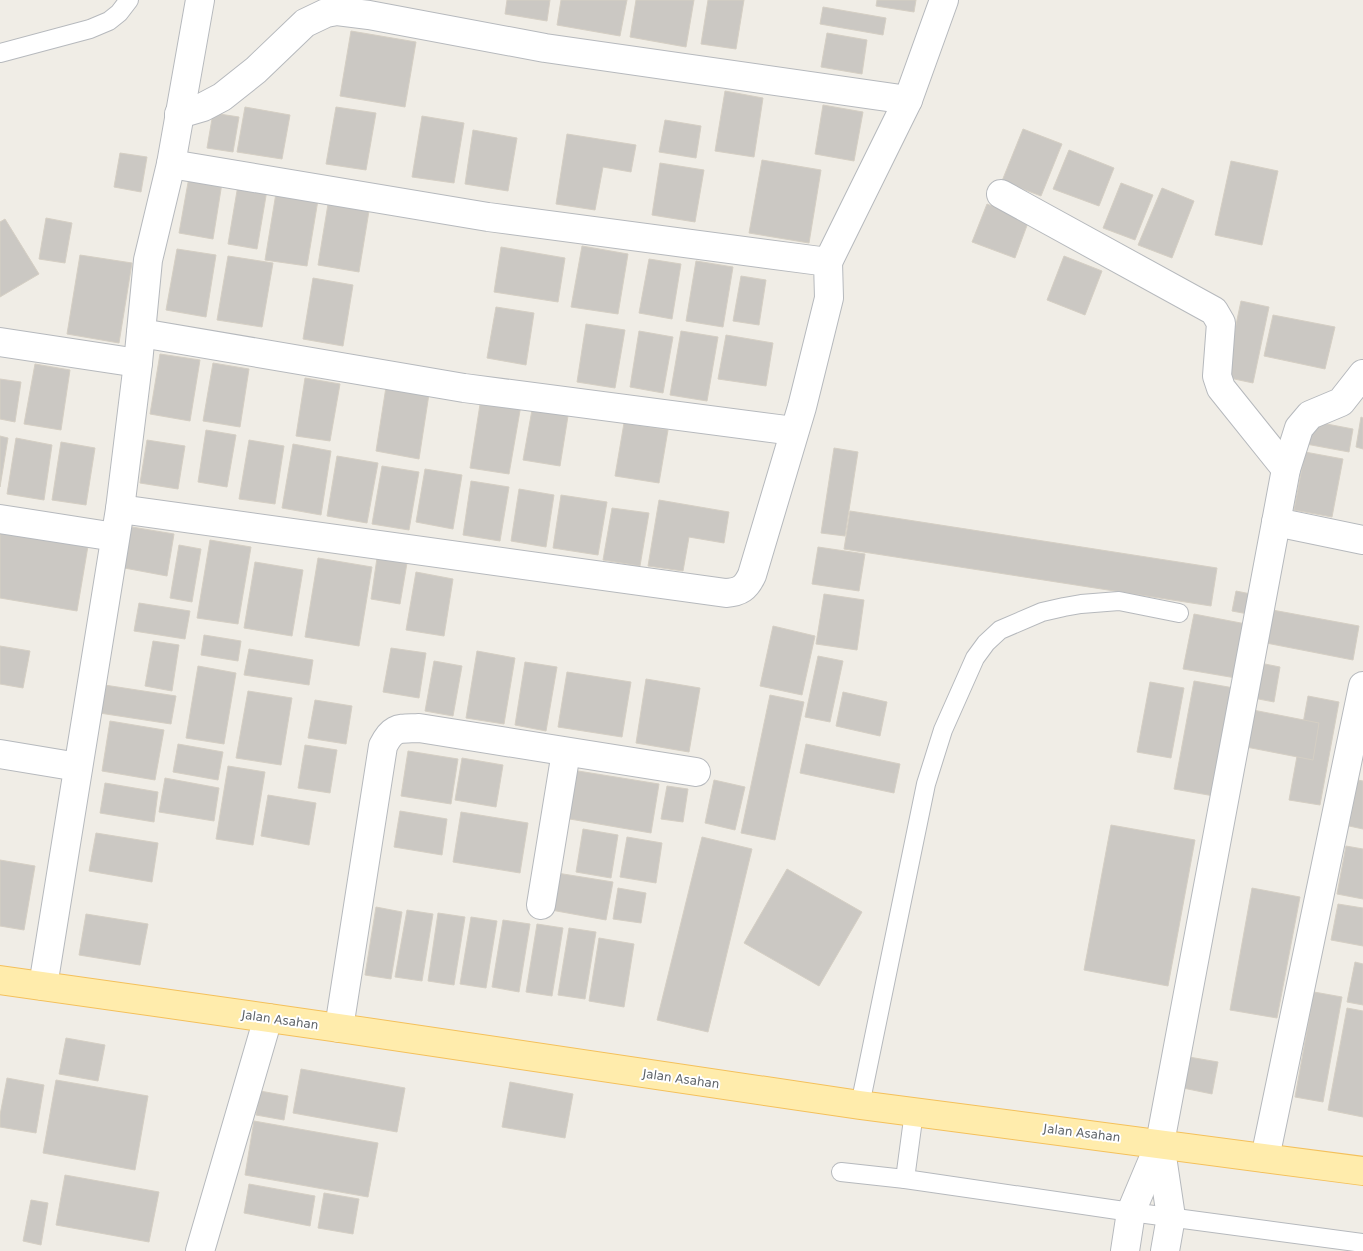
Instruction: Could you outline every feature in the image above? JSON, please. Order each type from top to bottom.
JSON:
[{"type":"main road","name":"Jalan Asahan","points":[[0,980],[860,1105],[1363,1171]]},
{"type":"street","points":[[44,986],[120,509],[138,364],[148,260],[171,164],[200,0]]},
{"type":"street","points":[[120,509],[726,593],[736,593],[743,589],[752,575],[802,407],[829,298],[828,262],[908,100],[944,0]]},
{"type":"street","points":[[179,114],[203,107],[222,97],[256,70],[306,23],[326,13],[337,11],[369,15],[545,48],[908,100]]},
{"type":"street","points":[[171,164],[488,217],[828,262]]},
{"type":"street","points":[[1001,194],[1214,311],[1222,322],[1217,376],[1221,388],[1286,469]]},
{"type":"street","points":[[141,333],[464,388],[794,431]]},
{"type":"street","points":[[0,342],[138,364]]},
{"type":"street","points":[[1125,1251],[1130,1212],[1160,1143],[1286,469],[1299,428],[1310,415],[1341,402],[1363,374]]},
{"type":"street","points":[[0,519],[115,537]]},
{"type":"street","points":[[1276,522],[1363,540]]},
{"type":"street","points":[[1265,1158],[1363,686]]},
{"type":"street","points":[[340,1028],[383,746],[389,734],[397,729],[419,728],[696,772]]},
{"type":"street","points":[[541,905],[566,752]]},
{"type":"street","points":[[0,754],[78,767]]},
{"type":"street","points":[[200,1251],[268,1018]]},
{"type":"street","points":[[1160,1143],[1171,1218],[1165,1251]]},
{"type":"lane","points":[[0,53],[90,29],[109,21],[129,0]]},
{"type":"lane","points":[[860,1105],[926,784],[944,730],[975,658],[986,643],[1000,630],[1042,612],[1064,607],[1120,601],[1179,612]]},
{"type":"lane","points":[[905,1179],[914,1112]]},
{"type":"lane","points":[[841,1172],[905,1179],[1171,1218],[1363,1243]]},
{"type":"building","points":[[507,0],[550,0],[547,21],[505,14]]},
{"type":"building","points":[[561,0],[627,0],[620,36],[557,25]]},
{"type":"building","points":[[636,0],[694,0],[686,47],[630,37]]},
{"type":"building","points":[[708,0],[744,0],[736,49],[701,44]]},
{"type":"building","points":[[877,0],[916,0],[914,12],[876,6]]},
{"type":"building","points":[[823,7],[886,18],[883,35],[820,24]]},
{"type":"building","points":[[351,31],[416,42],[405,107],[340,96]]},
{"type":"building","points":[[827,33],[867,40],[862,74],[821,67]]},
{"type":"building","points":[[725,91],[763,98],[754,157],[715,151]]},
{"type":"building","points":[[823,105],[863,112],[854,161],[815,154]]},
{"type":"building","points":[[245,107],[290,115],[282,159],[237,152]]},
{"type":"building","points":[[336,107],[376,113],[366,170],[326,164]]},
{"type":"building","points":[[213,113],[239,117],[233,152],[207,148]]},
{"type":"building","points":[[422,116],[464,123],[454,183],[412,177]]},
{"type":"building","points":[[665,120],[701,126],[696,158],[659,152]]},
{"type":"building","points":[[1023,129],[1062,144],[1041,196],[1002,181]]},
{"type":"building","points":[[473,130],[517,138],[508,191],[465,184]]},
{"type":"building","points":[[567,134],[636,145],[631,172],[603,167],[595,210],[556,204]]},
{"type":"building","points":[[1069,150],[1114,168],[1099,206],[1053,189]]},
{"type":"building","points":[[120,153],[147,157],[141,192],[114,187]]},
{"type":"building","points":[[762,160],[821,170],[809,243],[749,233]]},
{"type":"building","points":[[1231,161],[1278,171],[1262,245],[1215,235]]},
{"type":"building","points":[[660,163],[704,170],[695,222],[652,215]]},
{"type":"building","points":[[189,177],[222,183],[213,239],[179,233]]},
{"type":"building","points":[[1121,183],[1153,195],[1135,240],[1103,228]]},
{"type":"building","points":[[238,185],[267,190],[257,249],[228,244]]},
{"type":"building","points":[[1162,188],[1194,201],[1172,258],[1138,245]]},
{"type":"building","points":[[276,193],[318,200],[307,266],[265,260]]},
{"type":"building","points":[[328,204],[369,211],[359,272],[318,265]]},
{"type":"building","points":[[987,204],[1029,220],[1015,258],[972,242]]},
{"type":"building","points":[[46,218],[72,223],[65,263],[39,259]]},
{"type":"building","points":[[5,219],[39,274],[0,297],[0,222]]},
{"type":"building","points":[[582,246],[628,254],[618,314],[571,307]]},
{"type":"building","points":[[501,247],[565,258],[558,302],[494,292]]},
{"type":"building","points":[[177,249],[216,255],[206,317],[166,310]]},
{"type":"building","points":[[80,255],[132,263],[119,343],[67,334]]},
{"type":"building","points":[[228,256],[273,263],[262,327],[217,320]]},
{"type":"building","points":[[1064,256],[1102,271],[1085,315],[1047,300]]},
{"type":"building","points":[[649,259],[681,264],[672,319],[639,313]]},
{"type":"building","points":[[696,261],[733,267],[723,327],[686,321]]},
{"type":"building","points":[[741,276],[766,280],[759,325],[733,321]]},
{"type":"building","points":[[313,278],[353,285],[343,346],[303,339]]},
{"type":"building","points":[[1241,301],[1269,307],[1253,383],[1225,377]]},
{"type":"building","points":[[496,307],[534,313],[526,365],[487,358]]},
{"type":"building","points":[[1273,315],[1335,327],[1325,369],[1264,356]]},
{"type":"building","points":[[586,324],[625,330],[615,388],[577,382]]},
{"type":"building","points":[[639,331],[673,337],[663,393],[630,387]]},
{"type":"building","points":[[681,331],[718,337],[707,401],[670,395]]},
{"type":"building","points":[[726,335],[773,343],[766,386],[718,379]]},
{"type":"building","points":[[160,354],[200,360],[190,421],[150,414]]},
{"type":"building","points":[[213,363],[249,369],[240,427],[203,421]]},
{"type":"building","points":[[35,364],[70,370],[61,430],[24,424]]},
{"type":"building","points":[[305,378],[340,384],[330,441],[296,436]]},
{"type":"building","points":[[0,379],[21,382],[15,422],[0,419]]},
{"type":"building","points":[[386,387],[429,394],[419,459],[376,451]]},
{"type":"building","points":[[481,398],[521,405],[509,474],[470,468]]},
{"type":"building","points":[[532,410],[568,416],[560,466],[523,460]]},
{"type":"building","points":[[1361,417],[1363,418],[1363,449],[1356,447]]},
{"type":"building","points":[[1311,421],[1353,429],[1349,452],[1306,444]]},
{"type":"building","points":[[624,423],[668,430],[659,483],[615,476]]},
{"type":"building","points":[[206,430],[236,435],[227,487],[198,482]]},
{"type":"building","points":[[0,436],[8,438],[0,487]]},
{"type":"building","points":[[16,438],[52,445],[44,500],[7,494]]},
{"type":"building","points":[[147,440],[185,446],[178,489],[140,483]]},
{"type":"building","points":[[249,440],[284,446],[275,504],[239,499]]},
{"type":"building","points":[[61,442],[95,448],[86,505],[52,500]]},
{"type":"building","points":[[293,444],[331,451],[321,515],[282,508]]},
{"type":"building","points":[[834,448],[858,452],[845,536],[821,533]]},
{"type":"building","points":[[1305,452],[1343,459],[1332,517],[1294,510]]},
{"type":"building","points":[[337,456],[378,463],[367,523],[327,516]]},
{"type":"building","points":[[382,466],[419,472],[409,530],[372,524]]},
{"type":"building","points":[[425,469],[462,475],[453,529],[416,522]]},
{"type":"building","points":[[471,481],[509,487],[500,541],[463,535]]},
{"type":"building","points":[[519,489],[554,495],[546,547],[511,541]]},
{"type":"building","points":[[561,495],[607,502],[598,555],[553,548]]},
{"type":"building","points":[[659,500],[729,512],[724,543],[689,537],[683,571],[648,566]]},
{"type":"building","points":[[612,508],[649,513],[640,566],[603,560]]},
{"type":"building","points":[[850,511],[1217,568],[1211,606],[844,549]]},
{"type":"building","points":[[126,526],[174,534],[167,576],[119,567]]},
{"type":"building","points":[[0,531],[88,546],[77,611],[0,598]]},
{"type":"building","points":[[210,540],[251,547],[238,624],[197,618]]},
{"type":"building","points":[[179,545],[201,549],[192,602],[170,598]]},
{"type":"building","points":[[818,547],[865,554],[859,591],[812,584]]},
{"type":"building","points":[[318,558],[372,567],[359,646],[305,637]]},
{"type":"building","points":[[377,558],[407,563],[400,604],[371,599]]},
{"type":"building","points":[[255,562],[303,570],[292,636],[244,628]]},
{"type":"building","points":[[416,572],[453,579],[444,636],[406,630]]},
{"type":"building","points":[[1236,591],[1251,594],[1248,614],[1232,611]]},
{"type":"building","points":[[824,594],[864,600],[857,650],[816,644]]},
{"type":"building","points":[[139,603],[190,611],[185,639],[134,631]]},
{"type":"building","points":[[1267,609],[1359,626],[1353,660],[1261,642]]},
{"type":"building","points":[[1194,614],[1246,624],[1236,678],[1183,669]]},
{"type":"building","points":[[773,626],[815,636],[802,695],[760,686]]},
{"type":"building","points":[[204,635],[241,641],[238,661],[201,655]]},
{"type":"building","points":[[153,641],[179,645],[172,691],[145,686]]},
{"type":"building","points":[[0,646],[30,651],[23,688],[0,684]]},
{"type":"building","points":[[391,648],[426,653],[419,698],[383,692]]},
{"type":"building","points":[[249,649],[313,660],[309,685],[244,675]]},
{"type":"building","points":[[477,651],[515,658],[504,724],[466,718]]},
{"type":"building","points":[[818,656],[843,661],[830,722],[805,717]]},
{"type":"building","points":[[434,661],[462,666],[453,716],[425,711]]},
{"type":"building","points":[[525,662],[557,667],[546,731],[515,725]]},
{"type":"building","points":[[1255,662],[1280,667],[1274,702],[1248,697]]},
{"type":"building","points":[[198,666],[236,673],[224,744],[186,738]]},
{"type":"building","points":[[567,672],[631,682],[622,737],[558,727]]},
{"type":"building","points":[[646,679],[700,688],[689,752],[636,743]]},
{"type":"building","points":[[1194,681],[1234,688],[1214,796],[1174,789]]},
{"type":"building","points":[[1150,682],[1184,688],[1171,758],[1137,752]]},
{"type":"building","points":[[98,684],[176,696],[171,724],[93,712]]},
{"type":"building","points":[[248,691],[292,698],[281,765],[236,758]]},
{"type":"building","points":[[843,692],[887,702],[880,736],[836,726]]},
{"type":"building","points":[[770,695],[804,702],[775,840],[741,833]]},
{"type":"building","points":[[1308,696],[1339,702],[1320,805],[1289,800]]},
{"type":"building","points":[[315,700],[352,706],[346,744],[308,738]]},
{"type":"building","points":[[1248,709],[1319,723],[1313,760],[1241,746]]},
{"type":"building","points":[[110,721],[164,730],[155,780],[102,771]]},
{"type":"building","points":[[178,744],[223,752],[218,780],[173,772]]},
{"type":"building","points":[[806,744],[900,764],[894,793],[800,773]]},
{"type":"building","points":[[305,745],[337,750],[330,793],[298,788]]},
{"type":"building","points":[[408,751],[458,759],[451,804],[401,796]]},
{"type":"building","points":[[462,758],[503,765],[496,807],[455,800]]},
{"type":"building","points":[[228,766],[265,772],[253,845],[216,839]]},
{"type":"building","points":[[572,770],[659,784],[651,833],[564,818]]},
{"type":"building","points":[[165,778],[219,788],[214,821],[159,812]]},
{"type":"building","points":[[714,780],[745,787],[735,830],[705,823]]},
{"type":"building","points":[[1358,780],[1363,781],[1363,829],[1349,826]]},
{"type":"building","points":[[105,783],[158,792],[154,822],[100,813]]},
{"type":"building","points":[[667,786],[688,789],[683,822],[661,819]]},
{"type":"building","points":[[268,795],[316,803],[309,845],[261,836]]},
{"type":"building","points":[[400,811],[447,819],[442,855],[394,847]]},
{"type":"building","points":[[461,812],[528,823],[520,873],[453,862]]},
{"type":"building","points":[[1111,825],[1195,840],[1168,986],[1084,970]]},
{"type":"building","points":[[583,829],[618,835],[611,878],[576,872]]},
{"type":"building","points":[[96,833],[158,843],[152,882],[89,871]]},
{"type":"building","points":[[627,837],[662,843],[656,883],[620,877]]},
{"type":"building","points":[[702,837],[752,849],[708,1032],[657,1020]]},
{"type":"building","points":[[1346,846],[1363,849],[1363,899],[1337,894]]},
{"type":"building","points":[[0,860],[35,866],[24,930],[0,926]]},
{"type":"building","points":[[787,869],[862,912],[819,986],[744,943]]},
{"type":"building","points":[[557,873],[613,882],[606,920],[551,910]]},
{"type":"building","points":[[618,888],[646,893],[641,923],[613,919]]},
{"type":"building","points":[[1252,888],[1300,897],[1277,1018],[1230,1010]]},
{"type":"building","points":[[1338,904],[1363,908],[1363,946],[1331,940]]},
{"type":"building","points":[[376,907],[402,912],[391,979],[365,975]]},
{"type":"building","points":[[407,910],[433,914],[422,981],[395,977]]},
{"type":"building","points":[[438,913],[465,917],[454,985],[428,981]]},
{"type":"building","points":[[86,914],[148,924],[140,965],[79,955]]},
{"type":"building","points":[[471,917],[497,921],[486,988],[460,984]]},
{"type":"building","points":[[503,920],[530,924],[519,992],[492,987]]},
{"type":"building","points":[[537,924],[563,928],[552,996],[526,992]]},
{"type":"building","points":[[569,928],[596,932],[585,999],[558,995]]},
{"type":"building","points":[[599,938],[634,944],[624,1007],[589,1001]]},
{"type":"building","points":[[1355,962],[1363,964],[1363,1005],[1347,1002]]},
{"type":"building","points":[[1314,992],[1342,997],[1323,1102],[1295,1097]]},
{"type":"building","points":[[1347,1008],[1363,1011],[1363,1117],[1328,1110]]},
{"type":"building","points":[[66,1038],[105,1045],[98,1081],[59,1074]]},
{"type":"building","points":[[1189,1057],[1218,1062],[1212,1094],[1183,1088]]},
{"type":"building","points":[[301,1069],[405,1088],[397,1132],[293,1113]]},
{"type":"building","points":[[7,1078],[44,1085],[36,1133],[0,1127],[0,1115]]},
{"type":"building","points":[[56,1080],[148,1096],[135,1170],[43,1153]]},
{"type":"building","points":[[510,1082],[573,1094],[565,1138],[502,1127]]},
{"type":"building","points":[[260,1091],[288,1096],[284,1120],[256,1115]]},
{"type":"building","points":[[254,1121],[378,1143],[368,1197],[245,1175]]},
{"type":"building","points":[[65,1175],[159,1192],[149,1242],[56,1225]]},
{"type":"building","points":[[249,1184],[315,1196],[310,1226],[244,1213]]},
{"type":"building","points":[[324,1193],[359,1199],[353,1234],[318,1228]]},
{"type":"building","points":[[31,1200],[48,1203],[41,1245],[23,1241]]}]
